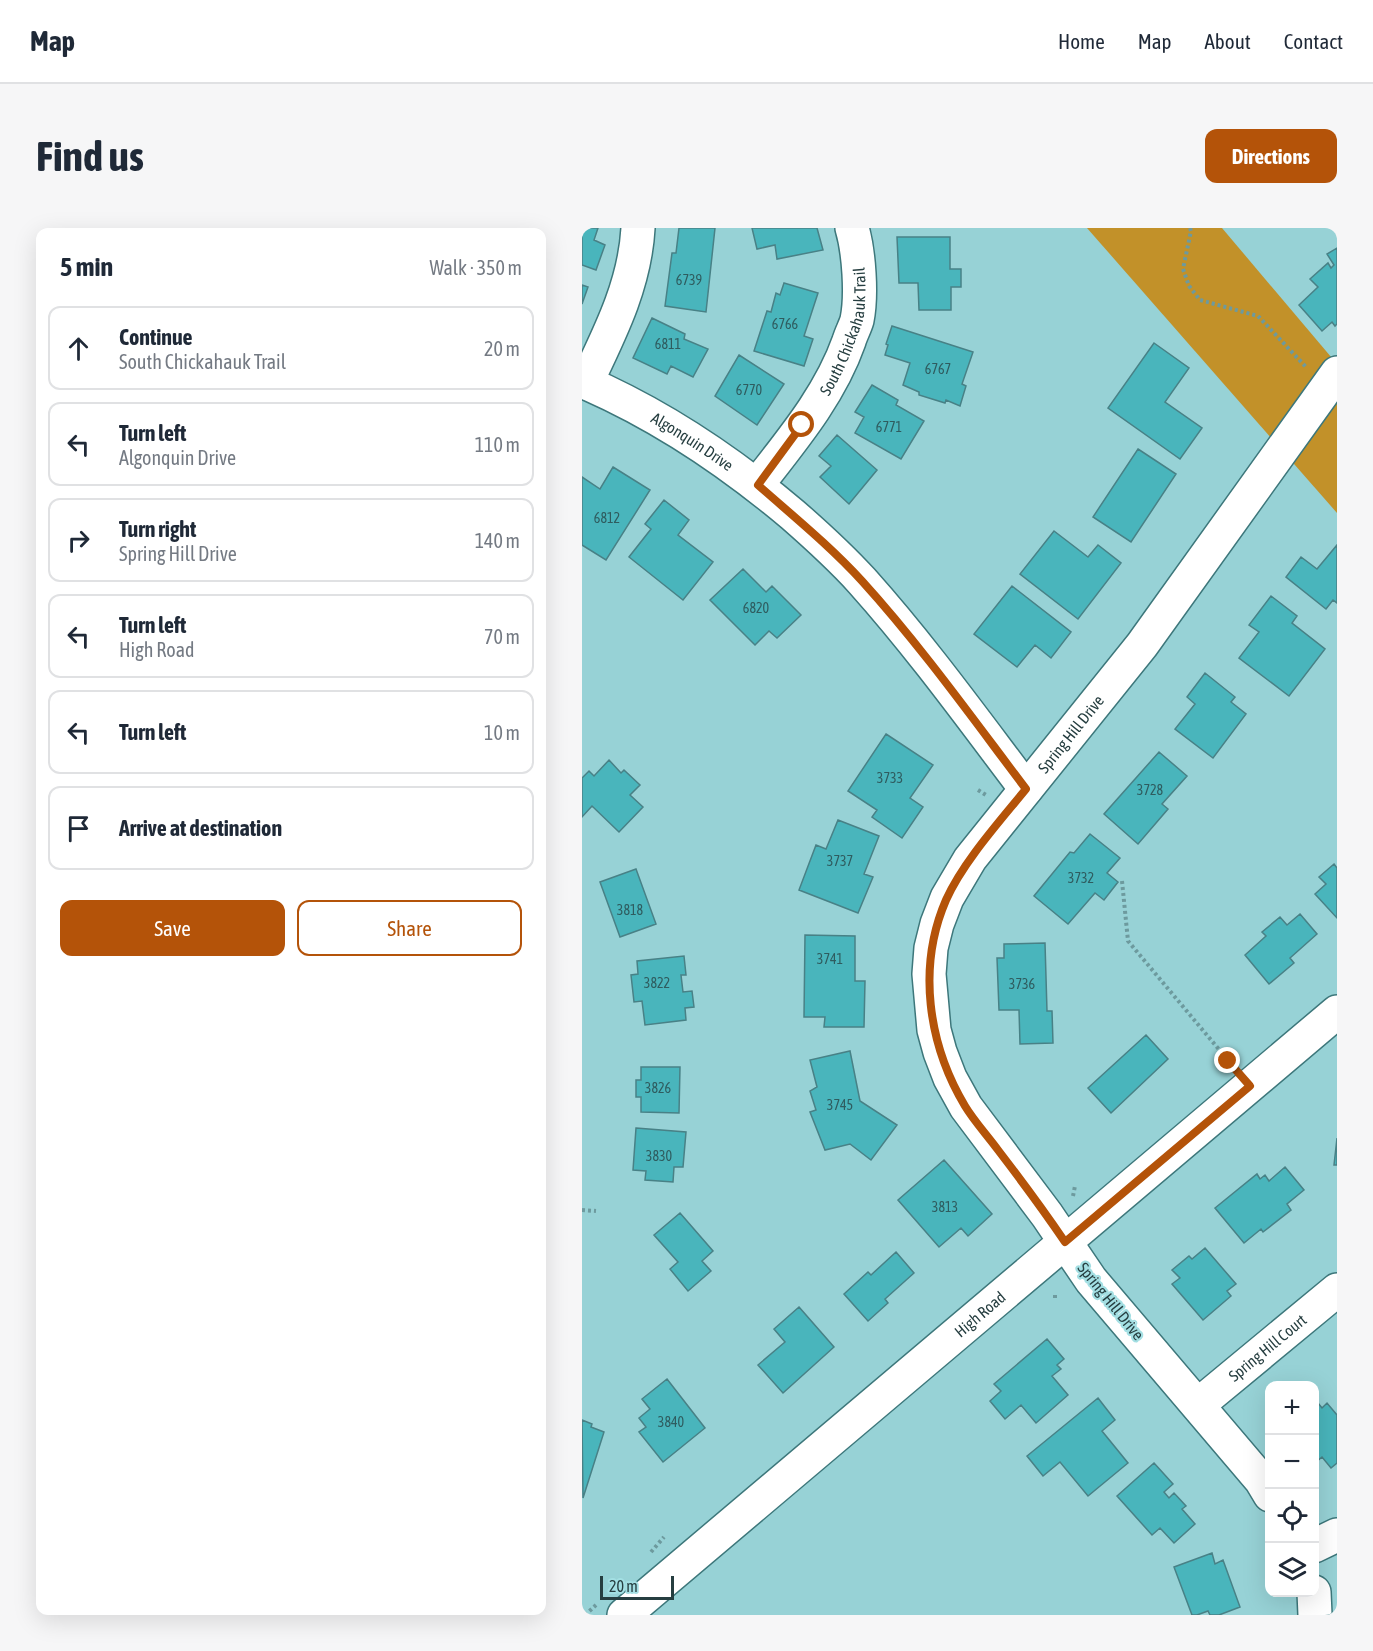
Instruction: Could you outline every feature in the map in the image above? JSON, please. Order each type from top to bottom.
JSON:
[{"type":"street","points":[[584,382],[622,305],[631,278],[638,228]]},
{"type":"street","name":"South Chickahauk Trail","points":[[758,485],[823,396],[846,351],[856,320],[859,282],[856,242],[852,228]]},
{"type":"street","name":"Spring Hill Drive","points":[[1266,1489],[1261,1480],[1091,1280],[1047,1215],[966,1107],[950,1078],[940,1052],[934,1030],[929,974],[931,948],[937,924],[947,898],[970,859],[1142,645],[1321,370]]},
{"type":"street","name":"Algonquin Drive","points":[[584,382],[658,418],[718,457],[758,485],[823,542],[862,580],[923,654],[1026,789]]},
{"type":"street","name":"High Road","points":[[624,1615],[1337,1012]]},
{"type":"street","name":"Spring Hill Court","points":[[1198,1405],[1337,1290]]},
{"type":"street","points":[[1319,1544],[1337,1535]]},
{"type":"street","points":[[1314,1597],[1315,1615]]},
{"type":"path","points":[[1190,228],[1183,268],[1189,286],[1200,300],[1258,316],[1321,370]]},
{"type":"path","points":[[1122,881],[1128,941],[1250,1086]]},
{"type":"path","points":[[1073,1196],[1075,1186]]},
{"type":"path","points":[[582,1210],[596,1211]]},
{"type":"path","points":[[1055,1292],[1055,1298]]},
{"type":"shaded area","points":[[1087,228],[1222,228],[1337,364],[1337,513]]},
{"type":"building","points":[[582,228],[598,228],[594,240],[605,245],[596,270],[582,265]]},
{"type":"building","points":[[679,228],[715,228],[706,312],[665,306],[672,253],[676,253]]},
{"type":"building","points":[[752,228],[817,228],[823,250],[777,259],[775,245],[757,249]]},
{"type":"building","points":[[897,237],[950,237],[950,269],[961,269],[961,287],[951,287],[951,310],[919,310],[918,283],[899,283]]},
{"type":"building","points":[[1337,248],[1337,324],[1335,326],[1332,322],[1322,331],[1299,305],[1318,287],[1310,279],[1328,263],[1331,268],[1334,265],[1327,254]]},
{"type":"building","points":[[784,283],[818,293],[804,336],[813,339],[804,366],[754,351],[767,311],[771,312],[776,293],[780,295]]},
{"type":"building","points":[[582,285],[588,287],[582,304]]},
{"type":"building","points":[[652,318],[685,334],[684,339],[708,349],[693,377],[671,366],[667,374],[633,358]]},
{"type":"building","points":[[892,326],[973,352],[962,384],[966,386],[960,406],[946,400],[945,403],[919,395],[919,392],[903,385],[910,363],[885,355]]},
{"type":"building","points":[[1154,343],[1189,368],[1165,402],[1202,428],[1180,459],[1108,408]]},
{"type":"building","points":[[739,355],[784,384],[757,425],[715,396]]},
{"type":"building","points":[[872,385],[898,400],[896,405],[924,421],[901,459],[855,433],[864,417],[855,412]]},
{"type":"building","points":[[837,435],[877,470],[849,504],[820,477],[831,466],[819,456]]},
{"type":"building","points":[[1138,449],[1176,474],[1131,542],[1093,517]]},
{"type":"building","points":[[613,467],[650,490],[606,560],[582,545],[582,477],[600,489]]},
{"type":"building","points":[[664,500],[689,520],[678,535],[713,562],[683,600],[629,557],[651,529],[645,524]]},
{"type":"building","points":[[1054,531],[1088,557],[1098,545],[1121,563],[1078,619],[1020,574]]},
{"type":"building","points":[[1337,545],[1337,603],[1333,600],[1326,609],[1286,577],[1301,557],[1317,569]]},
{"type":"building","points":[[743,569],[766,592],[772,586],[801,615],[777,638],[769,631],[755,645],[710,600]]},
{"type":"building","points":[[1012,586],[1071,632],[1051,658],[1035,645],[1017,667],[974,634]]},
{"type":"building","points":[[1271,596],[1297,616],[1292,623],[1325,649],[1289,696],[1239,658],[1259,632],[1249,625]]},
{"type":"building","points":[[1205,673],[1235,697],[1231,702],[1246,714],[1213,758],[1175,729],[1195,704],[1187,697]]},
{"type":"building","points":[[886,734],[933,765],[910,798],[923,807],[902,838],[872,817],[877,810],[848,791]]},
{"type":"building","points":[[1159,752],[1187,776],[1162,804],[1168,809],[1138,844],[1104,814]]},
{"type":"building","points":[[609,760],[621,773],[624,770],[640,785],[630,795],[643,807],[619,832],[592,806],[582,817],[582,778],[589,771],[594,776]]},
{"type":"building","points":[[838,820],[879,836],[864,874],[873,877],[858,913],[799,890],[816,845],[826,849]]},
{"type":"building","points":[[1090,834],[1120,858],[1107,873],[1118,882],[1104,900],[1095,893],[1068,924],[1034,896],[1070,852],[1074,853]]},
{"type":"building","points":[[1334,864],[1337,868],[1337,918],[1315,894],[1326,884],[1319,877]]},
{"type":"building","points":[[636,869],[656,924],[620,937],[600,882]]},
{"type":"building","points":[[1300,914],[1317,934],[1290,958],[1294,963],[1269,984],[1245,955],[1266,936],[1262,932],[1280,917],[1287,925]]},
{"type":"building","points":[[805,935],[855,936],[855,981],[865,981],[864,1027],[824,1027],[825,1017],[804,1017]]},
{"type":"building","points":[[1045,943],[1047,1011],[1052,1011],[1053,1043],[1020,1044],[1019,1010],[999,1010],[997,958],[1004,958],[1004,944]]},
{"type":"building","points":[[684,956],[686,975],[681,975],[683,992],[692,991],[694,1007],[685,1008],[686,1020],[645,1025],[642,1001],[634,1002],[631,975],[638,974],[637,961]]},
{"type":"building","points":[[1146,1035],[1168,1059],[1111,1113],[1088,1088]]},
{"type":"building","points":[[850,1051],[860,1101],[897,1125],[871,1160],[850,1144],[825,1150],[810,1112],[816,1110],[810,1091],[817,1087],[810,1060]]},
{"type":"building","points":[[641,1067],[680,1067],[679,1113],[641,1112],[641,1097],[636,1097],[636,1080],[641,1080]]},
{"type":"building","points":[[636,1128],[686,1132],[683,1167],[674,1167],[673,1182],[645,1180],[646,1171],[633,1170]]},
{"type":"building","points":[[1337,1138],[1337,1165],[1334,1165]]},
{"type":"building","points":[[944,1160],[992,1214],[968,1236],[961,1228],[939,1247],[898,1200]]},
{"type":"building","points":[[1285,1167],[1304,1190],[1287,1204],[1291,1210],[1263,1232],[1261,1229],[1244,1243],[1215,1208],[1257,1174],[1260,1179],[1265,1175],[1269,1181]]},
{"type":"building","points":[[680,1213],[713,1251],[702,1261],[711,1271],[688,1291],[670,1269],[678,1262],[654,1235]]},
{"type":"building","points":[[1205,1248],[1236,1284],[1227,1291],[1231,1296],[1203,1320],[1172,1284],[1180,1278],[1172,1270],[1189,1256],[1192,1259]]},
{"type":"building","points":[[896,1252],[914,1273],[885,1299],[888,1303],[868,1321],[844,1294],[868,1272],[871,1275]]},
{"type":"building","points":[[799,1307],[834,1347],[783,1393],[758,1365],[785,1342],[774,1329]]},
{"type":"building","points":[[1047,1339],[1064,1359],[1057,1365],[1061,1369],[1052,1376],[1068,1395],[1036,1423],[1021,1405],[1005,1419],[990,1401],[1001,1391],[994,1384]]},
{"type":"building","points":[[667,1379],[705,1428],[663,1462],[639,1432],[646,1427],[639,1418],[650,1409],[642,1399]]},
{"type":"building","points":[[1098,1398],[1115,1420],[1102,1431],[1128,1463],[1088,1496],[1060,1462],[1043,1476],[1027,1456]]},
{"type":"building","points":[[1327,1403],[1337,1415],[1337,1463],[1331,1468],[1322,1457],[1319,1460],[1319,1404],[1322,1408]]},
{"type":"building","points":[[582,1420],[592,1424],[591,1427],[604,1432],[583,1498]]},
{"type":"building","points":[[1154,1463],[1173,1484],[1164,1492],[1169,1498],[1174,1493],[1186,1506],[1182,1509],[1195,1524],[1174,1543],[1160,1528],[1152,1535],[1117,1496]]},
{"type":"building","points":[[1212,1553],[1215,1564],[1223,1560],[1240,1607],[1219,1615],[1210,1615],[1208,1611],[1192,1615],[1174,1567]]},
{"type":"route","points":[[802,425],[758,485],[862,580],[923,654],[1026,789],[970,859],[947,898],[931,948],[930,1001],[940,1052],[950,1078],[966,1107],[1065,1242],[1250,1086],[1228,1061]]}]
